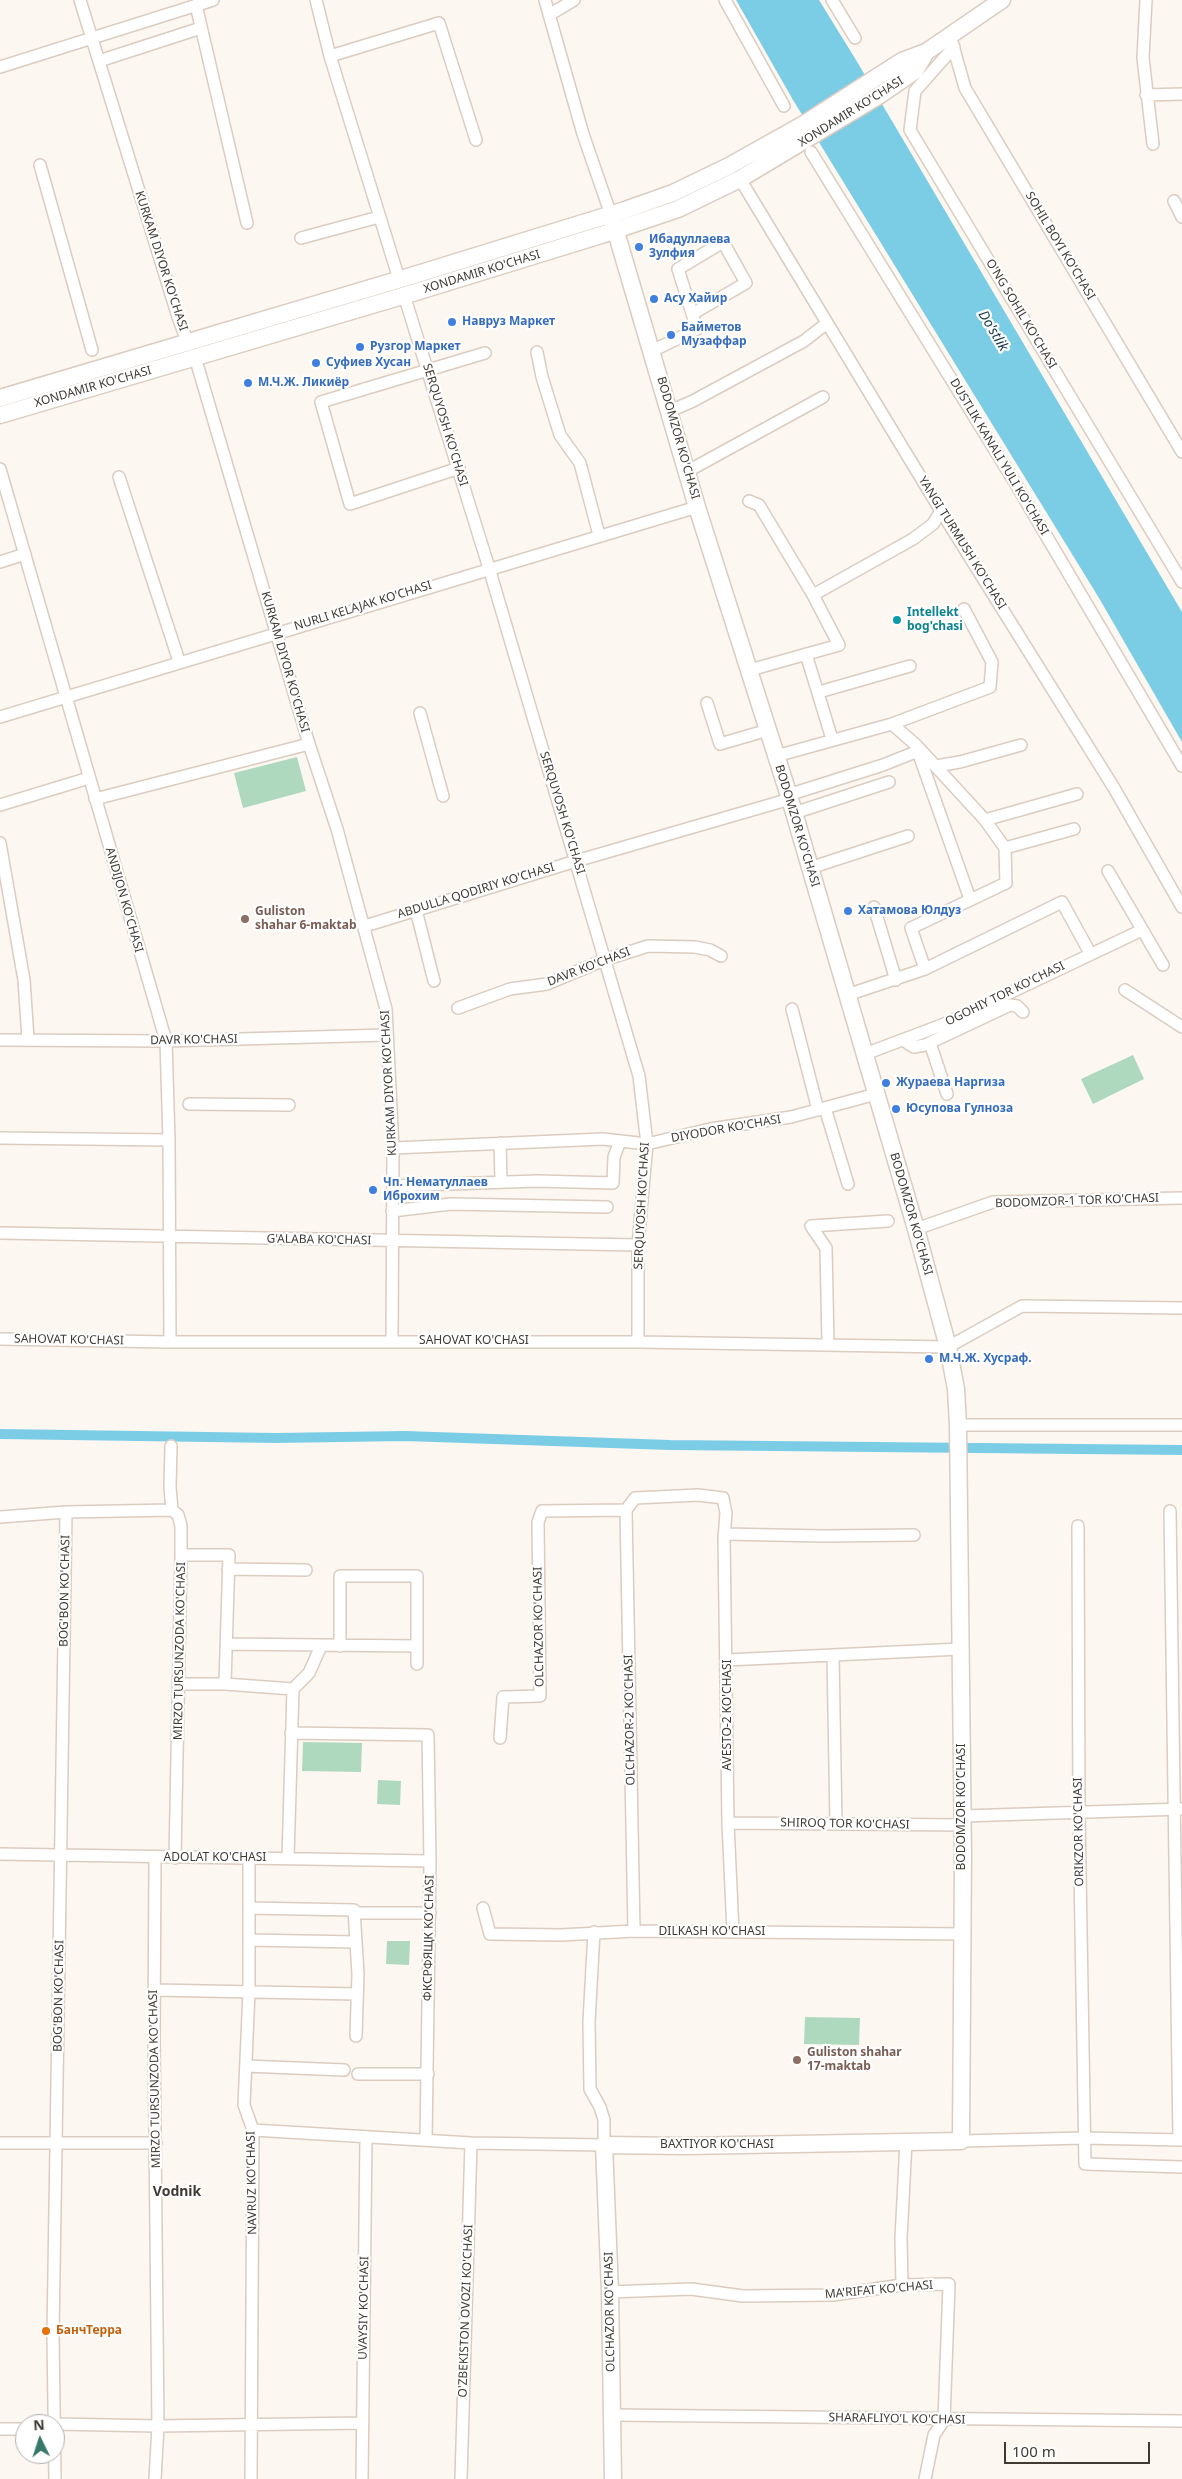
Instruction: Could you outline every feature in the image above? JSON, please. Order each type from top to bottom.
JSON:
[{"type":"street","name":"KURKAM DIYOR KO'CHASI","points":[[80,0],[178,316],[195,358],[309,744],[337,829],[386,1008],[393,1148],[392,1341]]},
{"type":"street","points":[[0,68],[92,37],[213,0]]},
{"type":"street","points":[[316,0],[330,56],[399,279]]},
{"type":"street","points":[[544,0],[583,134],[611,215]]},
{"type":"street","points":[[549,15],[574,0]]},
{"type":"street","points":[[725,0],[784,106]]},
{"type":"street","points":[[832,0],[855,38]]},
{"type":"street","name":"XONDAMIR KO'CHASI","points":[[0,398],[611,215],[673,193],[721,170],[809,138],[871,81],[902,62],[951,42],[1002,0]]},
{"type":"street","points":[[1146,0],[1143,58],[1153,144]]},
{"type":"street","points":[[196,5],[247,223]]},
{"type":"street","points":[[330,56],[439,23],[476,140]]},
{"type":"street","points":[[99,61],[201,28]]},
{"type":"street","name":"SOHIL BOYI KO'CHASI","points":[[951,42],[965,88],[1182,452]]},
{"type":"street","name":"O'NG SOHIL KO'CHASI","points":[[951,42],[915,91],[910,130],[1182,582]]},
{"type":"street","name":"XONDAMIR KO'CHASI","points":[[0,414],[404,296],[616,231],[678,208],[740,179],[880,95],[914,71],[926,52]]},
{"type":"street","points":[[1146,95],[1182,94]]},
{"type":"street","name":"DUSTLIK KANALI YULI KO'CHASI","points":[[809,138],[1182,766]]},
{"type":"street","points":[[40,165],[92,350]]},
{"type":"street","name":"YANGI TURMUSH KO'CHASI","points":[[740,179],[941,511],[1114,788],[1182,907]]},
{"type":"street","points":[[1174,201],[1182,218]]},
{"type":"street","name":"BODOMZOR KO'CHASI","points":[[611,215],[688,471],[697,507],[750,670],[865,1054],[948,1347],[956,1390],[962,1821],[961,2141]]},
{"type":"street","points":[[301,238],[379,217]]},
{"type":"street","points":[[652,351],[697,329],[692,314],[678,269],[724,242],[746,283],[692,314]]},
{"type":"street","name":"SERQUYOSH KO'CHASI","points":[[404,296],[459,468],[639,1076],[647,1144],[638,1245],[638,1342]]},
{"type":"street","points":[[670,411],[804,342],[827,323]]},
{"type":"street","points":[[537,352],[542,377],[560,435],[580,463],[599,535]]},
{"type":"street","points":[[459,468],[350,504],[321,402],[486,354]]},
{"type":"street","points":[[688,471],[823,397]]},
{"type":"street","name":"ANDIJON KO'CHASI","points":[[0,469],[68,697],[89,778],[166,1041],[169,1140],[170,1342]]},
{"type":"street","points":[[119,477],[179,661]]},
{"type":"street","points":[[750,501],[758,505],[813,595],[839,645],[750,670]]},
{"type":"street","name":"NURLI KELAJAK KO'CHASI","points":[[0,717],[179,661],[697,507]]},
{"type":"street","points":[[813,595],[913,539],[933,524],[941,511]]},
{"type":"street","points":[[0,562],[25,554]]},
{"type":"street","points":[[776,756],[892,724],[990,687],[992,662],[964,609]]},
{"type":"street","points":[[806,654],[832,739]]},
{"type":"street","points":[[819,692],[910,666]]},
{"type":"street","points":[[706,703],[720,744],[768,730]]},
{"type":"street","points":[[420,713],[443,796]]},
{"type":"street","points":[[892,724],[936,766],[985,820],[1005,848],[1006,883],[911,928],[925,969]]},
{"type":"street","points":[[95,799],[309,744]]},
{"type":"street","points":[[936,766],[960,762],[1021,745]]},
{"type":"street","points":[[790,802],[883,765],[917,748]]},
{"type":"street","points":[[917,748],[970,899]]},
{"type":"street","points":[[0,805],[89,778]]},
{"type":"street","points":[[790,802],[889,782]]},
{"type":"street","points":[[985,820],[1077,794]]},
{"type":"street","name":"ABDULLA QODIRIY KO'CHASI","points":[[365,926],[576,861],[790,802]]},
{"type":"street","points":[[1005,848],[1074,829]]},
{"type":"street","points":[[810,868],[908,836]]},
{"type":"street","points":[[0,843],[24,980],[28,1039]]},
{"type":"street","points":[[1108,871],[1163,965]]},
{"type":"street","points":[[847,995],[925,969],[1062,902],[1090,953]]},
{"type":"street","points":[[874,907],[896,980]]},
{"type":"street","points":[[416,910],[434,981]]},
{"type":"street","name":"OGOHIY TOR KO'CHASI","points":[[865,1054],[942,1025],[1090,953],[1142,930]]},
{"type":"street","name":"DAVR KO'CHASI","points":[[458,1008],[510,989],[547,984],[604,960],[648,946],[694,947],[710,950],[721,956]]},
{"type":"street","points":[[1125,990],[1182,1027]]},
{"type":"street","points":[[904,1040],[914,1046],[930,1043],[1010,1005],[1017,1006],[1023,1012]]},
{"type":"street","points":[[792,1009],[821,1109],[848,1184]]},
{"type":"street","name":"DAVR KO'CHASI","points":[[0,1040],[166,1041],[387,1035]]},
{"type":"street","points":[[930,1043],[947,1094]]},
{"type":"street","name":"DIYODOR KO'CHASI","points":[[393,1148],[603,1139],[647,1144],[710,1129],[792,1117],[876,1094]]},
{"type":"street","points":[[189,1104],[289,1105]]},
{"type":"street","points":[[0,1138],[169,1140]]},
{"type":"street","points":[[393,1186],[501,1181],[613,1182],[614,1157],[620,1141]]},
{"type":"street","points":[[500,1143],[501,1181]]},
{"type":"street","name":"BODOMZOR-1 TOR KO'CHASI","points":[[916,1229],[993,1202],[1182,1198]]},
{"type":"street","points":[[392,1211],[451,1204],[607,1208]]},
{"type":"street","points":[[828,1344],[826,1248],[811,1226],[888,1221]]},
{"type":"street","name":"G'ALABA KO'CHASI","points":[[0,1233],[392,1242],[638,1245]]},
{"type":"street","points":[[948,1347],[1022,1306],[1182,1308]]},
{"type":"street","name":"SAHOVAT KO'CHASI","points":[[0,1339],[170,1342],[638,1342],[948,1347]]},
{"type":"street","points":[[958,1431],[1182,1426]]},
{"type":"street","name":"MIRZO TURSUNZODA KO'CHASI","points":[[171,1446],[170,1487],[172,1510],[178,1515],[181,1555],[180,1684],[175,1858]]},
{"type":"street","name":"AVESTO-2 KO'CHASI","points":[[626,1510],[635,1498],[698,1495],[723,1498],[726,1513],[724,1534],[728,1823],[733,1932]]},
{"type":"street","points":[[0,1517],[66,1512],[172,1510]]},
{"type":"street","name":"OLCHAZOR KO'CHASI","points":[[500,1738],[502,1697],[540,1696],[538,1522],[542,1511],[626,1510]]},
{"type":"street","name":"OLCHAZOR-2 KO'CHASI","points":[[626,1510],[634,1931]]},
{"type":"street","points":[[1170,1511],[1179,1809],[1180,2140]]},
{"type":"street","name":"BOG'BON KO'CHASI","points":[[56,2414],[53,2334],[66,1512]]},
{"type":"street","name":"ORIKZOR KO'CHASI","points":[[1078,1526],[1079,1813],[1085,2164],[1182,2167]]},
{"type":"street","points":[[724,1534],[914,1535]]},
{"type":"street","points":[[181,1555],[229,1556],[225,1684]]},
{"type":"street","points":[[228,1568],[306,1570]]},
{"type":"street","points":[[340,1646],[340,1576],[417,1576],[417,1664]]},
{"type":"street","points":[[226,1644],[417,1646]]},
{"type":"street","points":[[288,1858],[293,1689],[309,1673],[321,1646]]},
{"type":"street","points":[[727,1660],[960,1649]]},
{"type":"street","points":[[833,1655],[836,1824]]},
{"type":"street","points":[[180,1684],[225,1684],[293,1689]]},
{"type":"street","name":"ФКСРФЯЩК KO'CHASI","points":[[291,1733],[428,1735],[430,1913],[426,2140]]},
{"type":"street","name":"SHIROQ TOR KO'CHASI","points":[[728,1823],[836,1824],[962,1821],[1079,1813],[1179,1809]]},
{"type":"street","name":"ADOLAT KO'CHASI","points":[[0,1854],[62,1857],[430,1861]]},
{"type":"street","name":"MIRZO TURSUNZODA KO'CHASI","points":[[155,1858],[154,1990],[158,2426],[156,2479]]},
{"type":"street","name":"NAVRUZ KO'CHASI","points":[[250,1858],[249,1992],[244,2105],[253,2130],[251,2479]]},
{"type":"street","points":[[249,1908],[430,1913]]},
{"type":"street","name":"DILKASH KO'CHASI","points":[[483,1908],[490,1934],[634,1931],[962,1934]]},
{"type":"street","points":[[354,1911],[357,1994],[356,2036]]},
{"type":"street","points":[[594,1932],[589,2022],[590,2089],[600,2107],[604,2120],[604,2145]]},
{"type":"street","points":[[249,1940],[356,1942]]},
{"type":"street","points":[[154,1990],[357,1994]]},
{"type":"street","points":[[246,2066],[344,2070]]},
{"type":"street","points":[[358,2074],[428,2074]]},
{"type":"street","name":"BAXTIYOR KO'CHASI","points":[[253,2130],[471,2143],[604,2145],[1084,2138],[1180,2140]]},
{"type":"street","name":"UVAYSIY KO'CHASI","points":[[362,2479],[366,2137]]},
{"type":"street","points":[[902,2286],[901,2238],[906,2142]]},
{"type":"street","points":[[0,2143],[156,2143]]},
{"type":"street","name":"O'ZBEKISTON OVOZI KO'CHASI","points":[[461,2479],[471,2143]]},
{"type":"street","name":"OLCHAZOR KO'CHASI","points":[[604,2145],[610,2292],[613,2479]]},
{"type":"street","name":"MA'RIFAT KO'CHASI","points":[[610,2292],[691,2289],[743,2296],[833,2295],[902,2286],[949,2284],[944,2420],[934,2435],[925,2479]]},
{"type":"street","name":"SHARAFLIYO'L KO'CHASI","points":[[612,2415],[1182,2422]]},
{"type":"street","points":[[65,2428],[363,2424]]},
{"type":"street","points":[[0,2429],[15,2429]]},
{"type":"street","name":"BOG'BON KO'CHASI","points":[[55,2464],[55,2479]]},
{"type":"green space","points":[[297,757],[306,791],[243,808],[234,773]]},
{"type":"green space","points":[[1133,1055],[1144,1079],[1093,1104],[1081,1079]]},
{"type":"green space","points":[[303,1742],[362,1743],[361,1772],[302,1771]]},
{"type":"green space","points":[[378,1780],[401,1781],[400,1805],[377,1804]]},
{"type":"green space","points":[[387,1941],[410,1941],[409,1965],[386,1964]]},
{"type":"green space","points":[[805,2017],[860,2018],[859,2045],[804,2044]]},
{"type":"water","name":"Do'stlik","points":[[736,0],[819,0],[856,60],[1182,612],[1182,742],[1099,598],[793,100]]},
{"type":"waterway","points":[[0,1434],[276,1438],[405,1436],[670,1445],[1182,1450]]},
{"type":"place","name":"Ибадуллаева Зулфия","points":[[639,247]]},
{"type":"place","name":"Асу Хайир","points":[[654,299]]},
{"type":"place","name":"Навруз Маркет","points":[[452,322]]},
{"type":"place","name":"Байметов Музаффар","points":[[671,335]]},
{"type":"place","name":"Рузгор Маркет","points":[[360,347]]},
{"type":"place","name":"Суфиев Хусан","points":[[316,363]]},
{"type":"place","name":"М.Ч.Ж. Ликиёр","points":[[248,383]]},
{"type":"place","name":"Intellekt bog'chasi","points":[[897,620]]},
{"type":"place","name":"Хатамова Юлдуз","points":[[848,911]]},
{"type":"place","name":"Guliston shahar 6-maktab","points":[[245,919]]},
{"type":"place","name":"Жураева Наргиза","points":[[886,1083]]},
{"type":"place","name":"Юсупова Гулноза","points":[[896,1109]]},
{"type":"place","name":"Чп. Нематуллаев Иброхим","points":[[373,1190]]},
{"type":"place","name":"М.Ч.Ж. Хусраф.","points":[[929,1359]]},
{"type":"place","name":"Guliston shahar 17-maktab","points":[[797,2060]]},
{"type":"place","name":"БанчТерра","points":[[46,2331]]},
{"type":"district","name":"Vodnik","points":[[177,2192]]}]
